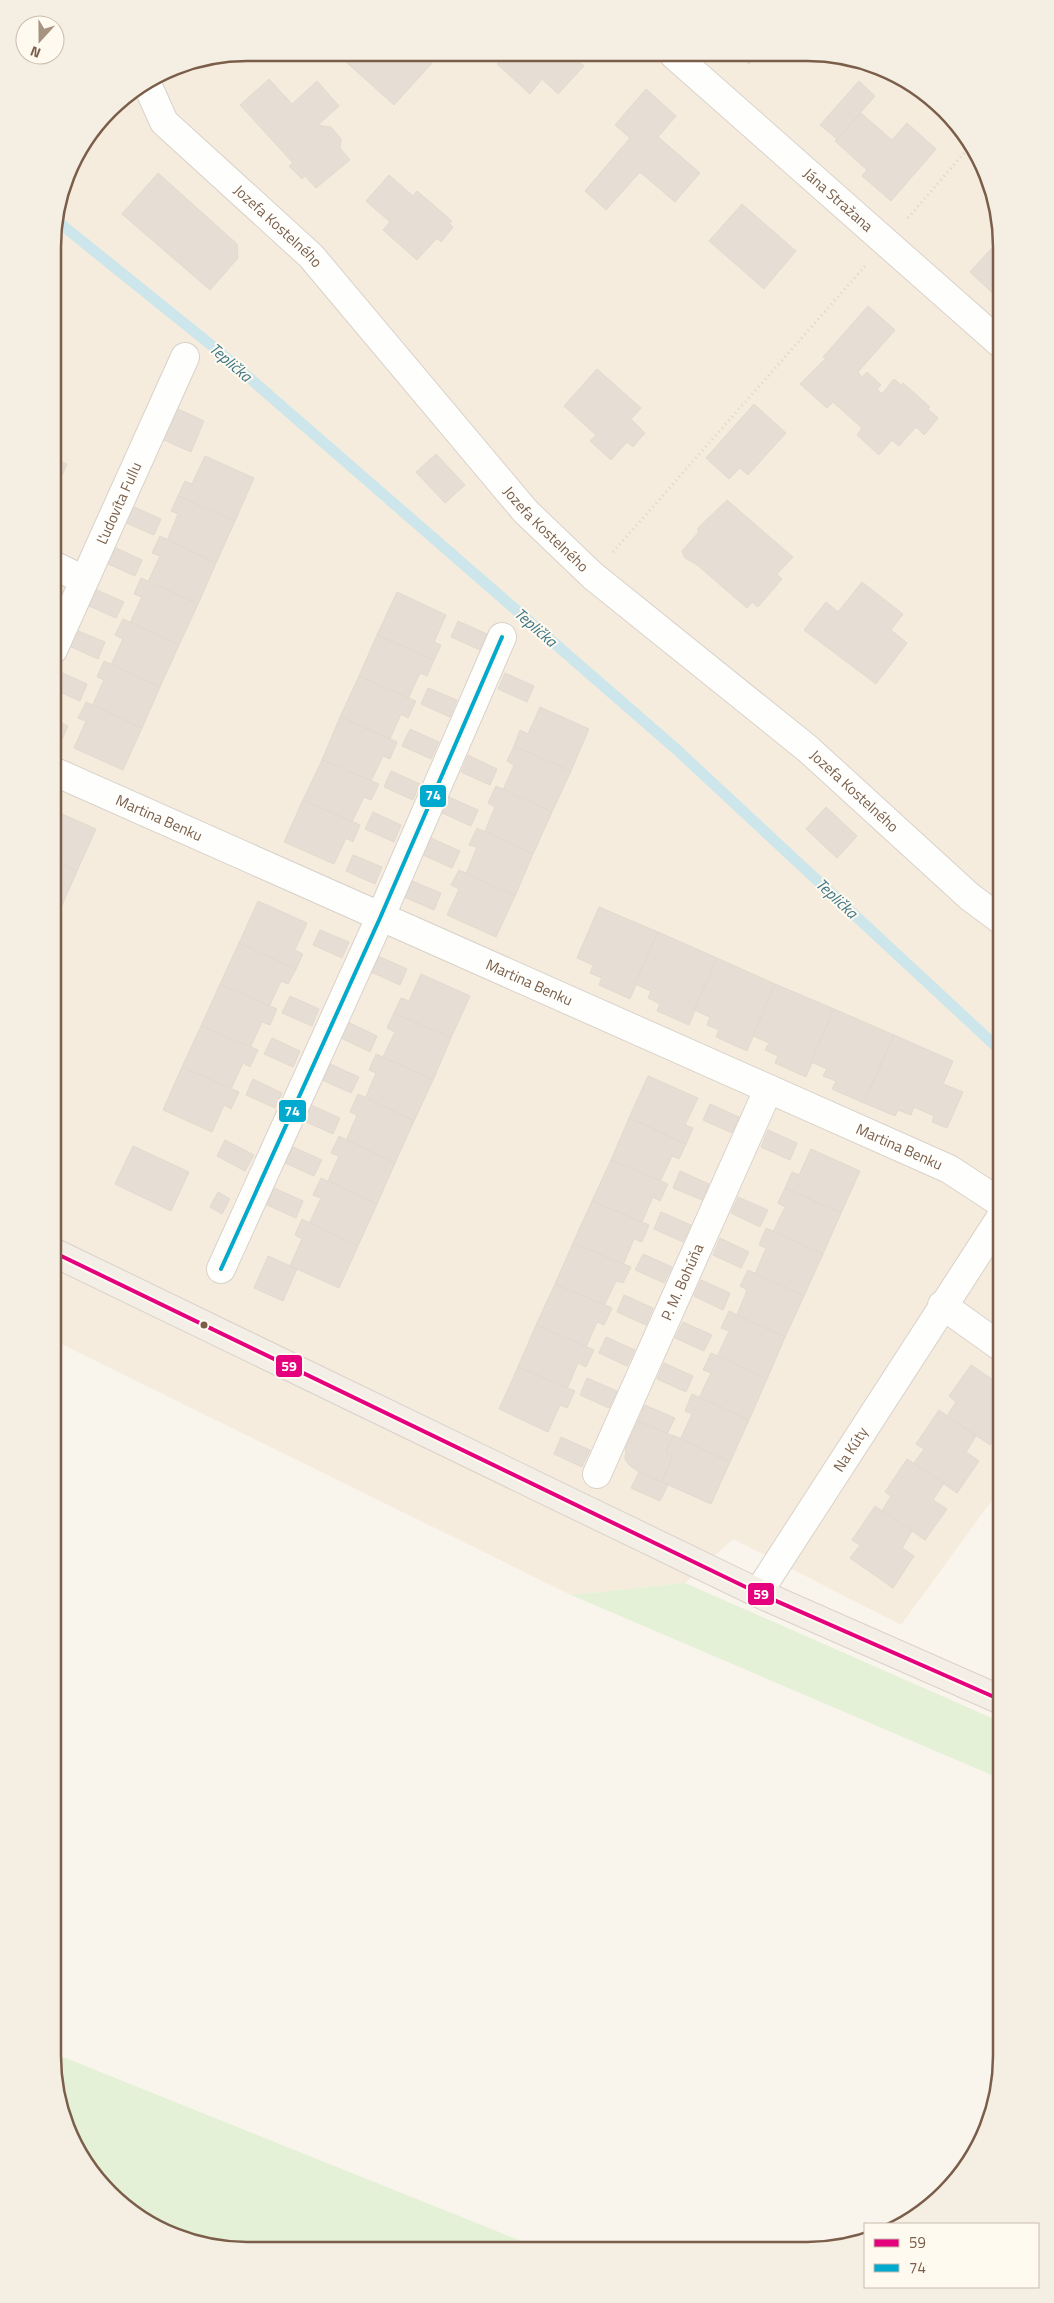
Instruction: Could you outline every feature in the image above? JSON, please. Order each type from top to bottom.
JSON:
[{"type":"main road","points":[[61,1256],[758,1593],[993,1696]]},
{"type":"street","name":"Jána Stražana","points":[[681,61],[993,336]]},
{"type":"street","name":"Jozefa Kostelného","points":[[149,89],[164,122],[311,256],[526,512],[593,576],[808,748],[970,896],[993,914]]},
{"type":"street","name":"Ľudovíta Fullu","points":[[61,632],[185,357]]},
{"type":"street","points":[[61,569],[84,580]]},
{"type":"street","points":[[221,1269],[380,918],[502,637]]},
{"type":"street","name":"Martina Benku","points":[[61,775],[380,918],[949,1169],[993,1199]]},
{"type":"street","name":"P. M. Bohúňa","points":[[597,1474],[768,1090]]},
{"type":"street","name":"Na Kúty","points":[[758,1593],[942,1305],[993,1229]]},
{"type":"street","points":[[942,1305],[993,1341]]},
{"type":"path","points":[[593,576],[966,152]]},
{"type":"shaded area","points":[[248,61],[806,61],[843,65],[878,75],[900,86],[929,107],[947,125],[974,165],[989,211],[993,248],[993,1499],[901,1625],[733,1539],[685,1583],[571,1595],[61,1344],[61,248],[63,223],[75,176],[86,154],[107,125],[125,107],[154,86],[176,75],[211,65]]},
{"type":"green space","points":[[685,1583],[993,1718],[993,1776],[571,1595]]},
{"type":"green space","points":[[61,2056],[524,2242],[248,2242],[211,2238],[176,2228],[154,2217],[125,2196],[107,2178],[86,2149],[75,2127],[68,2104],[63,2080]]},
{"type":"building","points":[[345,61],[430,61],[432,63],[394,105]]},
{"type":"building","points":[[500,61],[579,61],[584,66],[558,94],[542,79],[530,94],[497,64]]},
{"type":"building","points":[[269,79],[292,104],[317,81],[339,106],[319,124],[331,127],[341,139],[340,148],[350,160],[316,188],[305,176],[302,179],[289,166],[293,163],[240,105]]},
{"type":"building","points":[[859,81],[875,96],[837,139],[820,125]]},
{"type":"building","points":[[646,89],[676,116],[658,137],[700,173],[675,202],[640,172],[606,210],[585,191],[630,138],[615,125]]},
{"type":"building","points":[[861,113],[892,140],[907,123],[936,149],[891,201],[862,176],[867,170],[835,141]]},
{"type":"building","points":[[158,173],[237,244],[238,258],[210,290],[122,214]]},
{"type":"building","points":[[389,175],[413,196],[417,191],[452,221],[449,223],[453,227],[441,242],[437,238],[417,260],[383,230],[390,222],[366,201]]},
{"type":"building","points":[[742,204],[796,251],[764,289],[709,241]]},
{"type":"building","points":[[993,247],[993,294],[970,272]]},
{"type":"building","points":[[868,306],[895,330],[858,372],[862,377],[867,372],[881,385],[877,389],[882,394],[894,379],[901,385],[903,383],[930,407],[928,409],[938,418],[924,435],[916,427],[899,446],[892,440],[879,455],[857,435],[862,428],[833,402],[827,408],[800,384],[826,358],[823,357]]},
{"type":"building","points":[[597,369],[641,408],[631,419],[645,433],[633,447],[627,442],[611,460],[590,441],[596,435],[564,406]]},
{"type":"building","points":[[754,404],[786,433],[748,475],[740,468],[729,479],[706,458]]},
{"type":"building","points":[[176,408],[204,421],[191,452],[162,439]]},
{"type":"building","points":[[436,454],[465,485],[445,503],[416,472]]},
{"type":"building","points":[[205,456],[254,478],[235,521],[178,496],[185,481],[192,484]]},
{"type":"building","points":[[61,461],[67,464],[61,478]]},
{"type":"building","points":[[178,496],[235,521],[216,563],[167,541],[178,514],[171,511]]},
{"type":"building","points":[[727,500],[793,557],[777,574],[782,579],[758,607],[752,602],[747,608],[696,564],[685,558],[682,551],[698,533],[698,528]]},
{"type":"building","points":[[132,506],[161,519],[154,535],[124,522]]},
{"type":"building","points":[[160,536],[216,563],[198,604],[148,582],[160,556],[152,553]]},
{"type":"building","points":[[114,547],[142,560],[135,576],[106,563]]},
{"type":"building","points":[[141,578],[198,604],[179,645],[130,623],[142,597],[134,594]]},
{"type":"building","points":[[862,582],[903,614],[891,630],[907,643],[876,684],[804,630],[826,602],[838,612]]},
{"type":"building","points":[[95,589],[124,602],[116,618],[87,605]]},
{"type":"building","points":[[397,592],[446,615],[434,642],[441,645],[434,660],[377,635]]},
{"type":"building","points":[[123,619],[179,645],[160,687],[111,665],[123,639],[115,635]]},
{"type":"building","points":[[458,621],[487,634],[480,650],[451,637]]},
{"type":"building","points":[[76,630],[105,642],[98,659],[69,646]]},
{"type":"building","points":[[377,635],[434,660],[427,676],[420,673],[408,699],[359,676]]},
{"type":"building","points":[[104,661],[160,687],[142,728],[92,706],[104,680],[97,677]]},
{"type":"building","points":[[61,672],[87,684],[80,701],[61,693]]},
{"type":"building","points":[[505,673],[534,686],[527,702],[498,689]]},
{"type":"building","points":[[359,676],[416,701],[408,718],[401,714],[390,739],[340,717]]},
{"type":"building","points":[[428,688],[457,700],[450,717],[421,704]]},
{"type":"building","points":[[86,702],[142,728],[123,770],[74,748],[86,721],[78,718]]},
{"type":"building","points":[[540,707],[589,729],[571,771],[514,746],[520,730],[528,734]]},
{"type":"building","points":[[340,717],[397,742],[390,759],[383,756],[371,781],[322,760]]},
{"type":"building","points":[[61,723],[68,726],[61,742]]},
{"type":"building","points":[[410,729],[439,742],[431,759],[402,746]]},
{"type":"building","points":[[514,746],[571,771],[552,812],[503,790],[514,765],[507,761]]},
{"type":"building","points":[[468,755],[497,769],[490,785],[461,772]]},
{"type":"building","points":[[322,760],[379,784],[371,800],[364,797],[352,822],[303,800]]},
{"type":"building","points":[[391,771],[420,784],[413,800],[384,787]]},
{"type":"building","points":[[496,786],[552,812],[533,854],[485,831],[495,807],[488,803]]},
{"type":"building","points":[[449,797],[478,810],[471,826],[442,813]]},
{"type":"building","points":[[303,800],[360,825],[353,842],[346,838],[334,864],[284,842]]},
{"type":"building","points":[[826,807],[857,836],[837,858],[806,829]]},
{"type":"building","points":[[373,812],[401,825],[394,842],[365,829]]},
{"type":"building","points":[[61,814],[96,829],[77,871],[61,864]]},
{"type":"building","points":[[477,828],[533,854],[515,896],[466,874],[477,847],[469,845]]},
{"type":"building","points":[[431,838],[460,851],[452,868],[423,855]]},
{"type":"building","points":[[353,855],[382,867],[375,884],[346,871]]},
{"type":"building","points":[[61,864],[77,871],[61,907]]},
{"type":"building","points":[[459,870],[515,896],[496,937],[447,915],[459,889],[451,885]]},
{"type":"building","points":[[412,881],[441,893],[434,910],[404,897]]},
{"type":"building","points":[[258,901],[307,923],[295,950],[303,954],[296,969],[239,943]]},
{"type":"building","points":[[599,907],[658,932],[630,999],[599,985],[602,978],[590,973],[593,965],[577,958]]},
{"type":"building","points":[[320,930],[349,942],[342,958],[313,945]]},
{"type":"building","points":[[658,932],[717,958],[689,1025],[657,1011],[660,1004],[648,998],[651,991],[635,984]]},
{"type":"building","points":[[239,943],[296,969],[288,984],[281,981],[269,1007],[220,984]]},
{"type":"building","points":[[378,956],[407,969],[400,985],[371,972]]},
{"type":"building","points":[[717,958],[775,984],[747,1051],[716,1037],[719,1030],[707,1025],[710,1017],[694,1010]]},
{"type":"building","points":[[421,974],[470,996],[451,1038],[394,1013],[401,998],[409,1001]]},
{"type":"building","points":[[220,984],[277,1009],[270,1025],[262,1022],[250,1048],[201,1026]]},
{"type":"building","points":[[775,984],[834,1009],[806,1077],[775,1063],[778,1056],[765,1050],[769,1043],[753,1036]]},
{"type":"building","points":[[290,996],[319,1009],[312,1026],[282,1013]]},
{"type":"building","points":[[834,1009],[894,1035],[864,1103],[832,1089],[836,1081],[823,1076],[827,1069],[811,1062]]},
{"type":"building","points":[[394,1013],[451,1038],[433,1080],[383,1057],[395,1032],[387,1028]]},
{"type":"building","points":[[348,1022],[377,1036],[370,1052],[341,1038]]},
{"type":"building","points":[[201,1026],[258,1050],[250,1067],[243,1063],[231,1089],[182,1067]]},
{"type":"building","points":[[894,1035],[953,1061],[943,1084],[963,1092],[947,1128],[932,1122],[934,1116],[914,1107],[911,1115],[898,1110],[895,1116],[864,1103]]},
{"type":"building","points":[[272,1038],[300,1051],[293,1067],[264,1054]]},
{"type":"building","points":[[376,1054],[433,1080],[414,1121],[365,1099],[376,1073],[369,1070]]},
{"type":"building","points":[[330,1064],[359,1077],[351,1093],[322,1080]]},
{"type":"building","points":[[182,1067],[239,1092],[231,1109],[224,1105],[212,1132],[163,1110]]},
{"type":"building","points":[[648,1076],[698,1098],[685,1125],[693,1128],[686,1144],[629,1118]]},
{"type":"building","points":[[253,1079],[282,1093],[275,1108],[246,1095]]},
{"type":"building","points":[[358,1094],[414,1121],[395,1163],[346,1141],[357,1115],[350,1112]]},
{"type":"building","points":[[710,1104],[739,1117],[732,1133],[703,1120]]},
{"type":"building","points":[[311,1105],[340,1118],[333,1134],[304,1121]]},
{"type":"building","points":[[629,1118],[686,1144],[679,1159],[672,1156],[660,1182],[611,1160]]},
{"type":"building","points":[[768,1130],[797,1143],[790,1160],[761,1147]]},
{"type":"building","points":[[339,1136],[395,1163],[377,1204],[328,1181],[339,1156],[331,1153]]},
{"type":"building","points":[[225,1140],[254,1155],[245,1171],[217,1156]]},
{"type":"building","points":[[133,1146],[189,1172],[171,1211],[115,1184]]},
{"type":"building","points":[[293,1147],[322,1160],[314,1176],[285,1163]]},
{"type":"building","points":[[811,1149],[860,1171],[841,1213],[785,1188],[792,1172],[799,1175]]},
{"type":"building","points":[[611,1160],[668,1184],[660,1201],[653,1197],[642,1222],[592,1201]]},
{"type":"building","points":[[680,1171],[709,1184],[702,1200],[673,1188]]},
{"type":"building","points":[[321,1178],[377,1204],[358,1246],[309,1224],[321,1198],[313,1195]]},
{"type":"building","points":[[274,1188],[303,1201],[296,1218],[267,1205]]},
{"type":"building","points":[[785,1188],[841,1213],[823,1254],[773,1232],[785,1207],[778,1203]]},
{"type":"building","points":[[218,1192],[230,1199],[222,1214],[210,1207]]},
{"type":"building","points":[[738,1197],[768,1210],[760,1227],[731,1213]]},
{"type":"building","points":[[592,1201],[649,1225],[642,1242],[634,1239],[623,1265],[573,1243]]},
{"type":"building","points":[[661,1212],[691,1225],[683,1242],[654,1229]]},
{"type":"building","points":[[302,1219],[358,1246],[339,1288],[290,1266],[302,1239],[295,1235]]},
{"type":"building","points":[[766,1228],[823,1254],[804,1296],[755,1274],[766,1248],[759,1245]]},
{"type":"building","points":[[720,1238],[749,1252],[741,1268],[713,1255]]},
{"type":"building","points":[[573,1243],[631,1267],[623,1283],[616,1281],[604,1306],[555,1284]]},
{"type":"building","points":[[643,1254],[672,1267],[664,1283],[635,1270]]},
{"type":"building","points":[[268,1256],[297,1269],[283,1301],[254,1288]]},
{"type":"building","points":[[748,1270],[804,1296],[785,1337],[737,1315],[747,1290],[740,1286]]},
{"type":"building","points":[[701,1280],[730,1293],[723,1310],[694,1296]]},
{"type":"building","points":[[555,1284],[612,1308],[604,1325],[597,1322],[586,1347],[536,1325]]},
{"type":"building","points":[[624,1295],[653,1308],[646,1325],[617,1312]]},
{"type":"building","points":[[729,1311],[785,1337],[767,1379],[717,1357],[729,1331],[721,1328]]},
{"type":"building","points":[[683,1322],[712,1335],[704,1351],[675,1338]]},
{"type":"building","points":[[536,1325],[594,1350],[586,1367],[578,1363],[567,1389],[518,1367]]},
{"type":"building","points":[[606,1337],[635,1350],[627,1366],[599,1353]]},
{"type":"building","points":[[711,1353],[767,1379],[749,1420],[699,1398],[711,1373],[703,1370]]},
{"type":"building","points":[[664,1363],[693,1376],[686,1392],[657,1379]]},
{"type":"building","points":[[971,1365],[993,1380],[993,1441],[990,1445],[947,1416],[956,1402],[949,1396]]},
{"type":"building","points":[[518,1367],[575,1391],[567,1408],[560,1405],[548,1432],[499,1409]]},
{"type":"building","points":[[587,1378],[617,1391],[609,1408],[580,1395]]},
{"type":"building","points":[[692,1394],[749,1420],[730,1462],[680,1440],[692,1414],[685,1411]]},
{"type":"building","points":[[645,1405],[675,1418],[667,1434],[638,1421]]},
{"type":"building","points":[[939,1410],[976,1436],[966,1452],[979,1461],[957,1493],[914,1463],[924,1449],[916,1444]]},
{"type":"building","points":[[638,1421],[673,1436],[666,1452],[673,1455],[662,1482],[639,1472],[629,1465],[625,1459],[626,1447]]},
{"type":"building","points":[[673,1435],[730,1462],[711,1504],[662,1482],[673,1455],[666,1452]]},
{"type":"building","points":[[561,1437],[590,1450],[582,1467],[554,1454]]},
{"type":"building","points":[[907,1459],[944,1483],[933,1500],[947,1509],[925,1540],[882,1511],[891,1496],[885,1492]]},
{"type":"building","points":[[639,1472],[668,1485],[660,1501],[631,1488]]},
{"type":"building","points":[[875,1506],[912,1531],[902,1548],[914,1556],[893,1588],[850,1558],[860,1545],[852,1540]]},
{"type":"waterway","name":"Teplička","points":[[63,226],[216,349],[676,749],[993,1044]]},
{"type":"transit line","name":"74","points":[[221,1269],[380,918],[502,637]]},
{"type":"transit line","name":"59","points":[[61,1256],[758,1593],[993,1696]]}]
